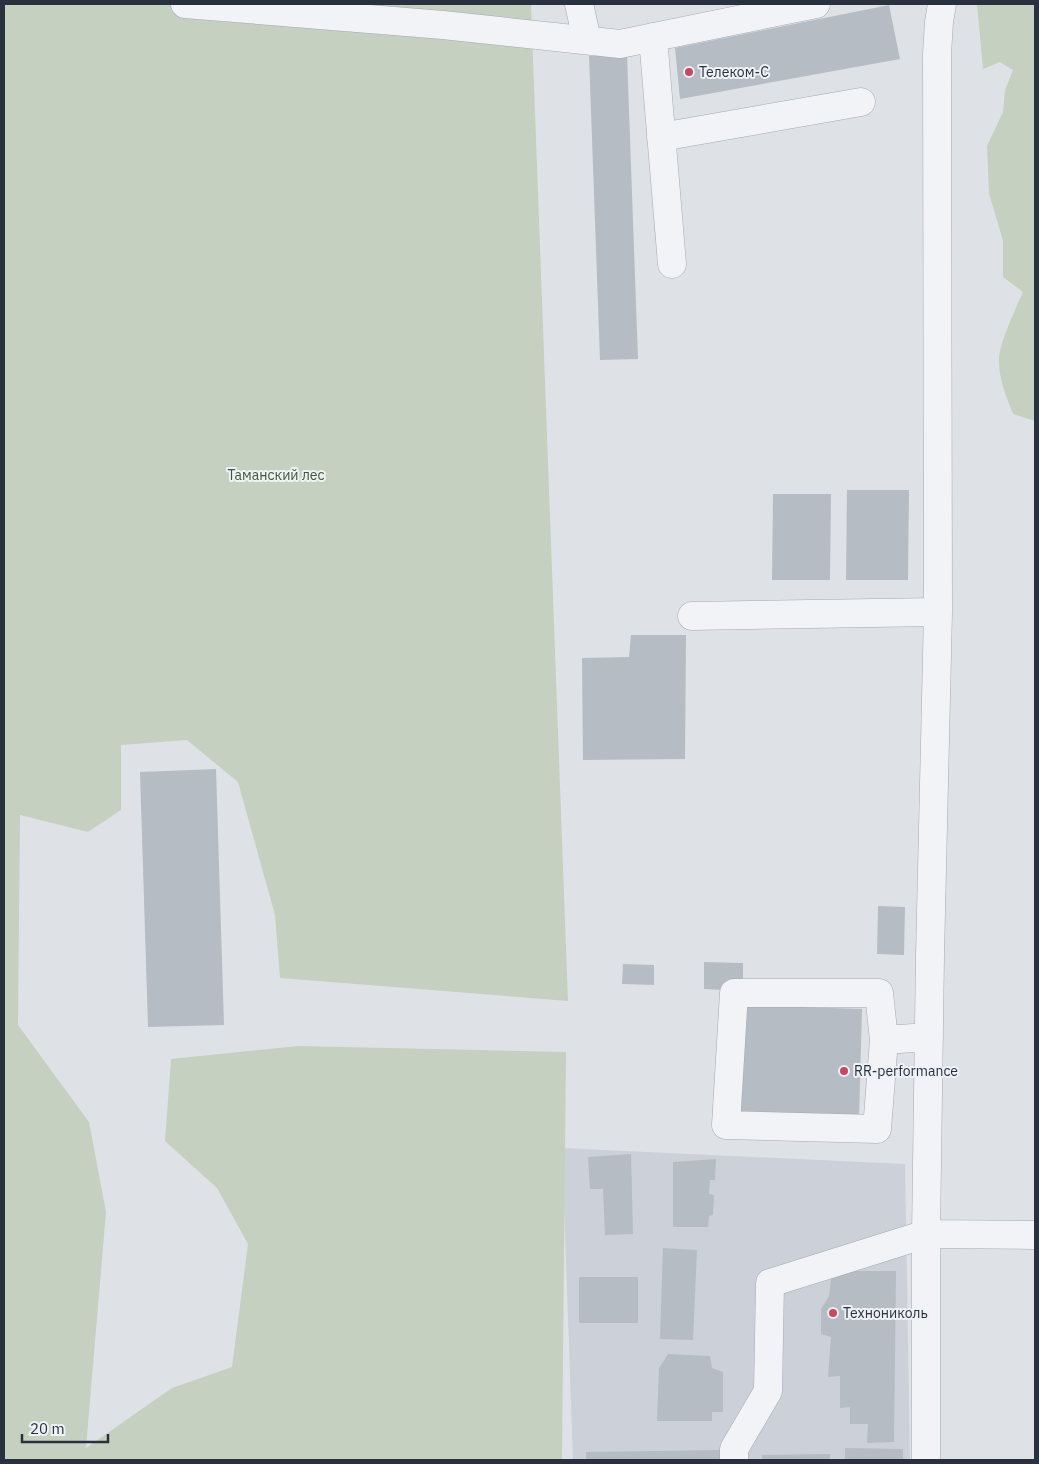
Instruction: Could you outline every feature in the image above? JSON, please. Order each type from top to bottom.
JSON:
[{"type":"street","points":[[185,4],[443,25],[620,44],[783,7],[816,4]]},
{"type":"street","points":[[579,4],[587,40]]},
{"type":"street","points":[[926,1460],[926,1234],[938,612],[937,64],[942,4]]},
{"type":"street","points":[[653,37],[672,264]]},
{"type":"street","points":[[661,137],[860,102]]},
{"type":"street","points":[[692,616],[938,612]]},
{"type":"street","points":[[734,993],[878,993],[884,1040],[877,1129],[726,1125],[734,993]]},
{"type":"street","points":[[884,1040],[929,1037]]},
{"type":"street","points":[[734,1460],[734,1449],[768,1391],[770,1283],[926,1234],[1035,1235]]},
{"type":"shaded area","points":[[562,1148],[905,1164],[910,1460],[573,1460]]},
{"type":"green space","name":"Таманский лес","points":[[4,4],[531,4],[568,1001],[280,978],[275,915],[238,782],[187,740],[121,745],[121,810],[88,832],[20,815],[18,1025],[89,1122],[106,1212],[86,1448],[172,1388],[232,1367],[248,1244],[217,1188],[165,1141],[171,1059],[299,1046],[566,1052],[562,1460],[4,1460]]},
{"type":"green space","points":[[977,4],[1035,4],[1035,421],[1013,414],[1000,372],[999,358],[1002,343],[1023,292],[1003,277],[1003,241],[989,193],[987,146],[1003,112],[1005,90],[1013,70],[1000,62],[983,69]]},
{"type":"building","points":[[889,5],[900,59],[680,99],[675,48]]},
{"type":"building","points":[[627,55],[638,359],[600,360],[589,56]]},
{"type":"building","points":[[847,490],[909,490],[908,580],[846,580]]},
{"type":"building","points":[[773,494],[831,494],[830,580],[772,580]]},
{"type":"building","points":[[631,635],[686,635],[685,759],[583,760],[582,658],[629,657]]},
{"type":"building","points":[[216,769],[224,1025],[148,1027],[140,772]]},
{"type":"building","points":[[878,906],[905,907],[904,955],[877,954]]},
{"type":"building","points":[[704,962],[743,963],[743,983],[723,983],[723,990],[704,989]]},
{"type":"building","points":[[623,964],[654,965],[654,985],[622,984]]},
{"type":"building","points":[[740,1005],[862,1009],[859,1119],[737,1115]]},
{"type":"building","points":[[631,1154],[633,1234],[605,1235],[603,1189],[590,1189],[588,1157]]},
{"type":"building","points":[[716,1159],[715,1180],[710,1180],[709,1194],[714,1195],[713,1215],[709,1216],[708,1227],[673,1227],[673,1162]]},
{"type":"building","points":[[663,1248],[697,1250],[693,1340],[660,1339]]},
{"type":"building","points":[[832,1271],[896,1271],[894,1442],[867,1443],[868,1424],[850,1424],[850,1407],[840,1408],[840,1376],[828,1377],[831,1337],[821,1334],[821,1309],[829,1296]]},
{"type":"building","points":[[579,1277],[638,1277],[638,1323],[579,1323]]},
{"type":"building","points":[[668,1354],[710,1356],[712,1368],[723,1372],[723,1412],[712,1412],[712,1421],[657,1421],[659,1368]]},
{"type":"building","points":[[845,1448],[903,1449],[903,1460],[845,1460]]},
{"type":"building","points":[[721,1450],[721,1460],[586,1460],[586,1452]]},
{"type":"building","points":[[830,1454],[830,1460],[762,1460],[762,1455]]},
{"type":"place","name":"Телеком-С","points":[[689,72]]},
{"type":"place","name":"RR-performance","points":[[844,1071]]},
{"type":"place","name":"Технониколь","points":[[833,1313]]}]
